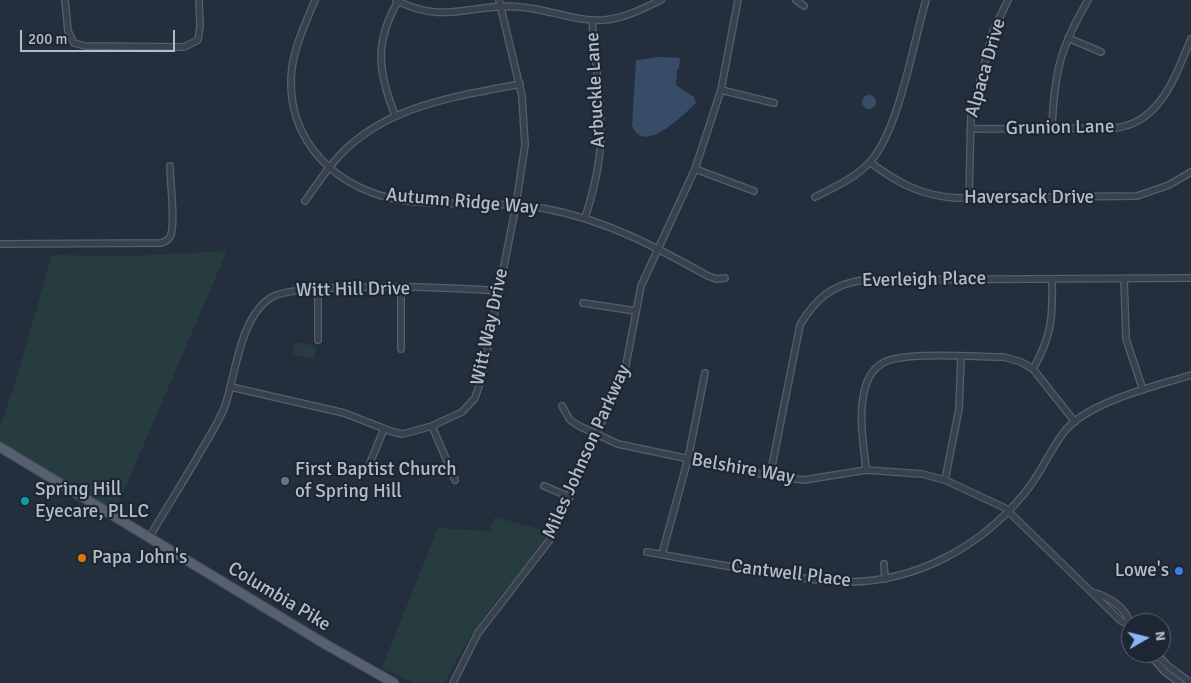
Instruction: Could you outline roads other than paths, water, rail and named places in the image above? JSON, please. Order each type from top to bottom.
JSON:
[{"type":"main road","name":"Columbia Pike","points":[[0,447],[308,634],[394,683]]},
{"type":"street","points":[[65,0],[68,31],[74,42],[85,46],[184,47],[198,40],[200,26],[199,0]]},
{"type":"street","name":"Autumn Ridge Way","points":[[315,0],[294,54],[291,92],[302,132],[315,153],[329,168],[348,182],[370,193],[406,201],[516,205],[585,218],[620,230],[658,248],[708,276],[716,279],[725,278]]},
{"type":"street","points":[[395,115],[384,86],[381,71],[381,47],[388,21],[397,0],[415,8],[443,14],[499,7],[525,7],[592,20],[624,17],[639,12],[661,0]]},
{"type":"street","name":"Witt Way Drive","points":[[231,387],[344,413],[403,434],[432,426],[462,412],[475,398],[482,377],[516,205],[525,145],[524,114],[520,84],[499,7],[499,0]]},
{"type":"street","name":"Miles Johnson Parkway","points":[[453,683],[478,633],[549,541],[625,370],[641,286],[695,169],[721,90],[738,0]]},
{"type":"street","points":[[796,0],[804,6]]},
{"type":"street","points":[[815,197],[844,183],[870,162],[881,146],[891,126],[926,0]]},
{"type":"street","name":"Alpaca Drive","points":[[969,198],[970,129],[974,104],[993,31],[1008,0]]},
{"type":"street","points":[[1052,128],[1055,79],[1068,38],[1088,0]]},
{"type":"street","name":"Arbuckle Lane","points":[[585,218],[594,189],[601,130],[592,20]]},
{"type":"street","points":[[1068,38],[1101,52]]},
{"type":"street","name":"Grunion Lane","points":[[970,129],[1116,128],[1140,121],[1162,100],[1191,39]]},
{"type":"street","points":[[305,201],[329,168],[358,138],[395,115],[425,104],[520,84]]},
{"type":"street","points":[[721,90],[774,103]]},
{"type":"street","name":"Haversack Drive","points":[[870,162],[899,183],[922,192],[945,197],[969,198],[1137,196],[1169,185],[1191,172]]},
{"type":"street","points":[[0,244],[161,243],[166,241],[171,235],[172,221],[170,166]]},
{"type":"street","points":[[695,169],[754,191]]},
{"type":"street","points":[[1124,278],[1124,326],[1126,339],[1143,390]]},
{"type":"street","name":"Everleigh Place","points":[[770,476],[800,325],[808,310],[822,295],[843,284],[863,280],[1191,278]]},
{"type":"street","points":[[1033,369],[1044,350],[1051,331],[1053,315],[1052,279]]},
{"type":"street","name":"Witt Hill Drive","points":[[149,538],[216,425],[231,387],[246,329],[252,317],[272,297],[294,290],[318,289],[469,288],[498,291]]},
{"type":"street","points":[[318,289],[318,340]]},
{"type":"street","points":[[401,289],[401,349]]},
{"type":"street","points":[[583,303],[636,311]]},
{"type":"street","points":[[945,480],[959,409],[960,357]]},
{"type":"street","points":[[866,470],[862,405],[870,375],[883,362],[892,359],[1004,357],[1021,362],[1033,369],[1075,422]]},
{"type":"street","points":[[662,554],[688,459],[705,373]]},
{"type":"street","name":"Cantwell Place","points":[[647,552],[844,582],[885,579],[914,572],[958,552],[1008,511],[1034,481],[1065,430],[1075,422],[1088,413],[1143,390],[1191,375]]},
{"type":"street","name":"Belshire Way","points":[[562,406],[570,420],[596,435],[630,447],[770,476],[804,480],[866,470],[922,474],[945,480],[984,496],[1008,511],[1091,592],[1106,596],[1125,613]]},
{"type":"street","points":[[432,426],[455,480]]},
{"type":"street","points":[[367,470],[384,428]]},
{"type":"street","points":[[544,486],[570,497]]},
{"type":"street","points":[[884,564],[885,579]]},
{"type":"street","points":[[1157,663],[1165,672],[1180,683]]},
{"type":"street","points":[[1165,663],[1191,683]]},
{"type":"water","points":[[660,57],[680,58],[676,85],[694,97],[696,103],[664,130],[645,137],[637,134],[632,125],[636,60]]},
{"type":"water","points":[[866,95],[872,95],[876,102],[872,109],[866,109],[862,105],[862,99]]},
{"type":"place","name":"First Baptist Church of Spring Hill","points":[[285,481]]},
{"type":"place","name":"Spring Hill Eyecare, PLLC","points":[[25,501]]},
{"type":"place","name":"Papa John's","points":[[82,558]]},
{"type":"place","name":"Lowe's","points":[[1179,571]]}]
